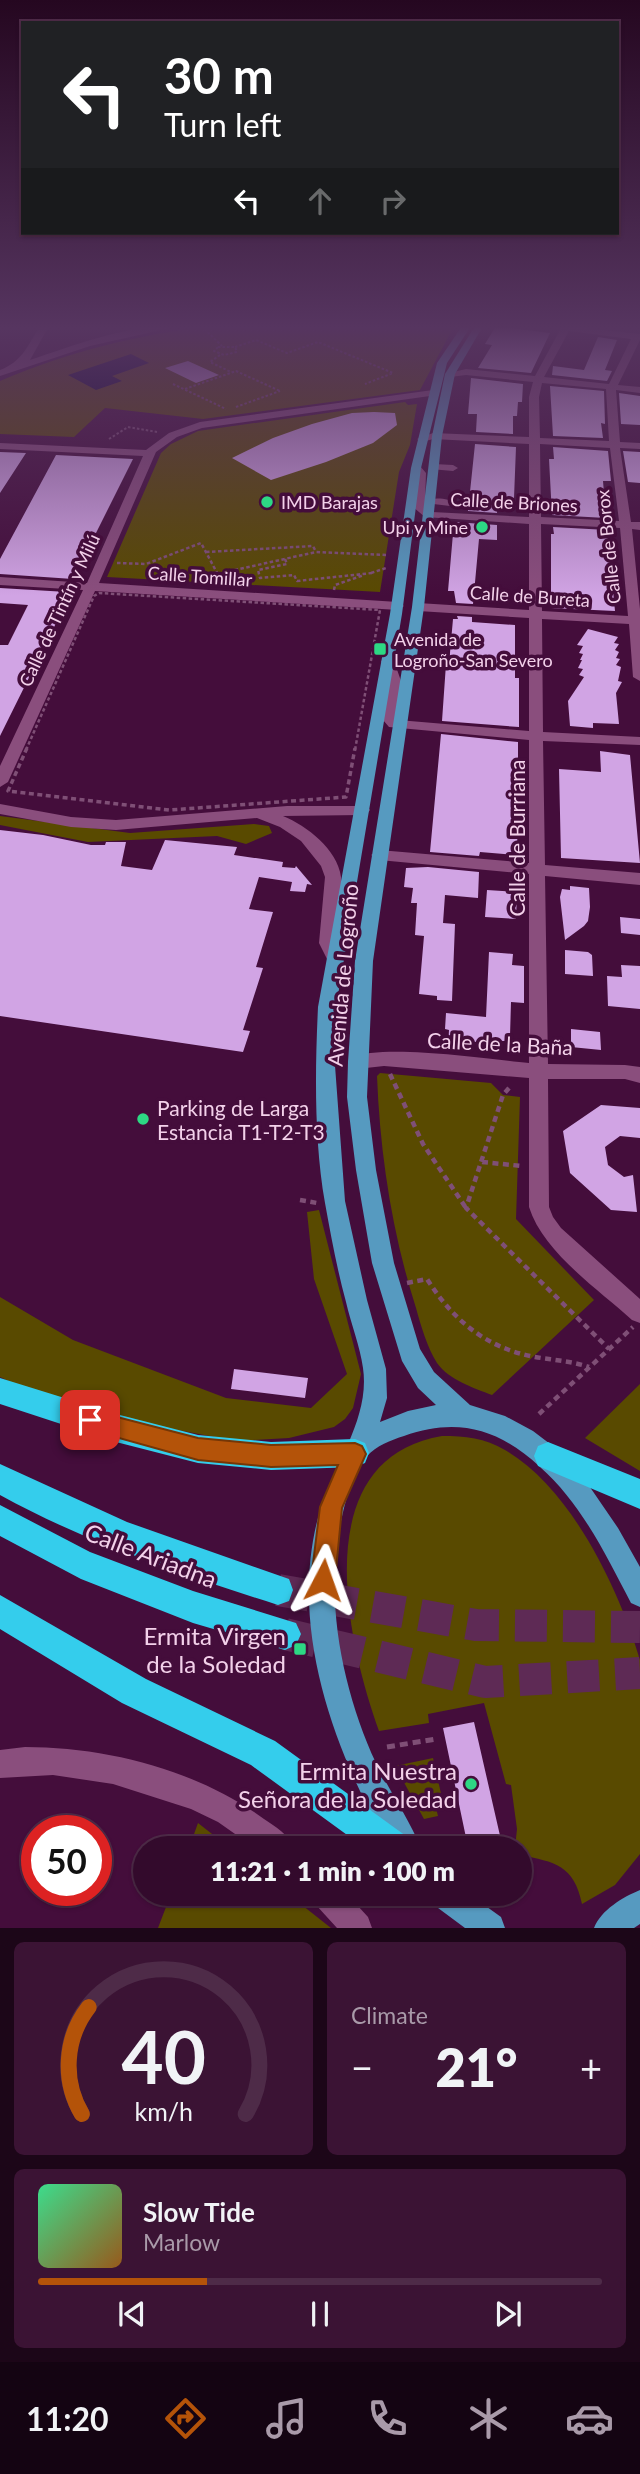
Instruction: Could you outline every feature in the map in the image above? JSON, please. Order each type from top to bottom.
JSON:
[{"type":"highway","points":[[0,1391],[116,1428],[198,1449],[271,1456],[358,1449]]},
{"type":"highway","points":[[548,1456],[640,1494]]},
{"type":"highway","name":"Calle Ariadna","points":[[0,1479],[15,1489],[113,1532],[188,1561],[278,1590]]},
{"type":"highway","name":"Calle Ariadna","points":[[0,1520],[81,1564],[193,1607],[285,1634]]},
{"type":"highway","points":[[0,1611],[54,1646],[134,1691],[199,1720],[262,1753],[377,1836]]},
{"type":"main road","name":"Avenida de Logroño","points":[[431,416],[430,437],[434,467],[418,607],[361,990],[357,1097],[366,1170],[383,1263],[406,1342],[426,1380],[464,1415]]},
{"type":"main road","name":"Avenida de Logroño","points":[[399,1836],[375,1794],[341,1703],[328,1643],[323,1599],[331,1507],[358,1449],[375,1398],[375,1369],[344,1245],[330,1156],[325,1052],[327,1007],[334,957],[398,606],[416,468],[437,416]]},
{"type":"main road","points":[[398,606],[418,607]]},
{"type":"main road","points":[[362,810],[374,814],[370,849],[372,853],[379,855]]},
{"type":"main road","points":[[358,1449],[412,1421],[464,1415],[498,1426],[533,1444],[548,1456],[614,1542],[640,1594]]},
{"type":"main road","points":[[609,1928],[640,1905]]},
{"type":"main road","points":[[461,1906],[490,1928]]},
{"type":"street","points":[[0,446],[149,453],[173,435],[200,425],[266,416]]},
{"type":"street","name":"Calle de Burriana","points":[[534,416],[539,1208],[544,1222],[554,1235],[640,1313]]},
{"type":"street","name":"Calle de Borox","points":[[612,416],[637,621],[640,677]]},
{"type":"street","points":[[430,437],[640,446]]},
{"type":"street","name":"Calle de Tintín y Milú","points":[[0,782],[149,453]]},
{"type":"street","points":[[434,467],[453,468]]},
{"type":"street","name":"Avenida de Logroño","points":[[416,468],[421,473],[419,507],[429,508]]},
{"type":"street","points":[[429,508],[450,503]]},
{"type":"street","name":"Calle de Briones","points":[[429,508],[533,520],[640,526]]},
{"type":"street","name":"Calle Tomillar","points":[[0,582],[398,606]]},
{"type":"street","name":"Calle de Bureta","points":[[418,607],[637,621]]},
{"type":"street","name":"Avenida de Logroño","points":[[388,661],[394,676],[390,720],[400,726]]},
{"type":"street","points":[[400,726],[538,737],[640,741]]},
{"type":"street","points":[[0,809],[71,822],[116,825],[326,810],[362,810]]},
{"type":"street","points":[[253,816],[273,818],[295,829],[326,810]]},
{"type":"street","name":"Avenida de Logroño","points":[[295,829],[318,849],[331,867],[333,877],[328,943],[334,957]]},
{"type":"street","points":[[379,855],[640,878]]},
{"type":"street","name":"Calle de la Baña","points":[[357,1062],[384,1059],[537,1071],[625,1072],[640,1075]]},
{"type":"street","points":[[2,1760],[69,1763],[114,1770],[152,1780],[222,1809],[261,1836]]},
{"type":"street","points":[[338,1906],[357,1928]]},
{"type":"path","points":[[108,439],[128,427],[162,433]]},
{"type":"path","points":[[112,563],[146,564],[201,543],[223,585]]},
{"type":"path","points":[[206,552],[313,546],[316,552]]},
{"type":"path","points":[[217,574],[316,552],[388,555]]},
{"type":"path","points":[[285,559],[287,564],[258,570],[260,578],[294,575],[297,581],[372,573]]},
{"type":"path","points":[[334,590],[335,585],[386,568]]},
{"type":"path","points":[[99,593],[380,610],[346,797],[169,810],[8,792],[94,596],[99,593]]},
{"type":"path","points":[[385,1070],[390,1074],[423,1144],[466,1208],[609,1349]]},
{"type":"path","points":[[466,1208],[503,1096],[509,1088]]},
{"type":"path","points":[[482,1162],[538,1168]]},
{"type":"path","points":[[300,1200],[317,1203]]},
{"type":"path","points":[[405,1284],[426,1279],[439,1300],[470,1333],[525,1355],[589,1367]]},
{"type":"path","points":[[539,1413],[640,1320]]},
{"type":"path","points":[[387,1746],[436,1739]]},
{"type":"shaded area","points":[[0,416],[96,416],[74,437],[0,434]]},
{"type":"shaded area","points":[[176,416],[226,416],[203,419]]},
{"type":"shaded area","name":"IMD Barajas","points":[[305,416],[415,416],[410,445],[399,472],[380,592],[107,577],[161,453],[171,444],[198,431]]},
{"type":"shaded area","points":[[0,816],[130,833],[254,824],[269,826],[272,833],[246,844],[217,836],[88,842],[0,825]]},
{"type":"shaded area","points":[[380,1073],[491,1083],[503,1095],[520,1097],[516,1219],[594,1300],[492,1395],[462,1383],[442,1369],[433,1357],[425,1336],[400,1251],[384,1164],[377,1076]]},
{"type":"shaded area","points":[[319,1210],[361,1374],[353,1408],[345,1419],[334,1427],[289,1438],[236,1441],[130,1421],[19,1386],[0,1377],[0,1297],[73,1340],[226,1398],[311,1408],[347,1374],[314,1279],[307,1212]]},
{"type":"shaded area","points":[[640,1384],[640,1471],[585,1438]]},
{"type":"shaded area","points":[[442,1436],[459,1436],[475,1438],[497,1446],[529,1467],[571,1514],[589,1543],[631,1632],[640,1660],[640,1854],[615,1885],[582,1904],[574,1881],[568,1873],[553,1863],[532,1858],[532,1836],[516,1836],[511,1785],[506,1784],[484,1703],[428,1714],[429,1723],[379,1731],[356,1649],[349,1603],[347,1558],[354,1515],[370,1479],[399,1452]]},
{"type":"shaded area","points":[[433,1758],[442,1798],[434,1800],[438,1816],[424,1819],[395,1766]]},
{"type":"shaded area","points":[[198,1823],[215,1836],[193,1836]]},
{"type":"shaded area","points":[[166,1906],[303,1906],[331,1928],[158,1928]]},
{"type":"building","points":[[341,416],[395,416],[397,425],[373,443],[271,480],[232,458],[273,438]]},
{"type":"building","points":[[477,416],[517,416],[513,416],[513,434],[476,432]]},
{"type":"building","points":[[552,416],[605,416],[605,424],[601,423],[603,438],[553,436]]},
{"type":"building","points":[[620,416],[640,416],[640,425],[621,424]]},
{"type":"building","points":[[475,444],[516,447],[514,498],[498,497],[497,513],[468,511]]},
{"type":"building","points":[[553,447],[608,451],[611,481],[603,481],[606,518],[552,515],[549,459],[554,459]]},
{"type":"building","points":[[623,451],[640,452],[640,483],[628,482]]},
{"type":"building","points":[[0,452],[26,453],[0,493]]},
{"type":"building","points":[[56,455],[133,459],[73,579],[0,574],[0,559]]},
{"type":"building","points":[[454,522],[497,525],[497,540],[479,539],[473,604],[456,603],[454,591],[448,591]]},
{"type":"building","points":[[553,527],[607,530],[615,611],[551,608]]},
{"type":"building","points":[[0,588],[67,592],[66,594],[70,595],[0,736],[0,645],[8,645],[28,605],[0,603]]},
{"type":"building","points":[[457,616],[472,617],[472,622],[515,625],[519,727],[442,721],[446,664],[449,664],[453,619],[458,619]]},
{"type":"building","points":[[588,629],[618,637],[614,643],[619,644],[615,650],[619,652],[616,658],[620,659],[616,665],[621,667],[618,681],[622,682],[616,693],[619,724],[593,723],[593,728],[570,726],[568,701],[584,677],[579,675],[583,669],[578,668],[583,654],[579,653],[583,646],[577,645]]},
{"type":"building","points":[[441,734],[518,742],[518,786],[526,787],[525,801],[518,800],[517,855],[480,852],[479,856],[430,852]]},
{"type":"building","points":[[600,751],[630,755],[640,863],[561,858],[559,769],[601,772]]},
{"type":"building","points":[[0,830],[91,845],[126,842],[121,866],[152,870],[165,840],[237,847],[234,855],[283,862],[282,867],[296,866],[312,885],[307,884],[305,892],[290,891],[292,882],[259,877],[249,909],[273,912],[256,967],[263,968],[243,1030],[250,1031],[243,1052],[0,1016]]},
{"type":"building","points":[[428,867],[479,872],[478,898],[445,895],[443,923],[455,924],[452,1001],[437,1000],[437,996],[419,994],[424,936],[415,935],[417,903],[411,903],[413,888],[404,887],[406,868]]},
{"type":"building","points":[[570,886],[589,888],[590,907],[588,921],[565,940],[560,897],[562,889],[570,890]]},
{"type":"building","points":[[487,890],[517,892],[516,919],[485,917]]},
{"type":"building","points":[[620,917],[640,919],[640,935],[621,933]]},
{"type":"building","points":[[565,950],[588,952],[592,955],[593,976],[565,974]]},
{"type":"building","points":[[489,952],[513,954],[512,965],[524,966],[524,1003],[511,1002],[510,1036],[506,1036],[506,1041],[498,1041],[497,1044],[466,1041],[465,1048],[448,1047],[446,1013],[486,1017]]},
{"type":"building","points":[[621,965],[640,966],[640,1009],[608,1006],[607,976],[622,977]]},
{"type":"building","points":[[571,1029],[600,1032],[601,1050],[571,1047]]},
{"type":"building","points":[[601,1105],[640,1108],[640,1138],[620,1136],[605,1147],[608,1165],[624,1177],[633,1175],[637,1212],[611,1210],[570,1173],[563,1131]]},
{"type":"building","points":[[234,1369],[308,1378],[305,1398],[231,1389]]},
{"type":"building","name":"Ermita Nuestra Señora de la Soledad","points":[[474,1722],[500,1836],[466,1836],[443,1728]]},
{"type":"tunnel","points":[[278,1590],[476,1625],[640,1627]]},
{"type":"tunnel","points":[[285,1634],[485,1682],[640,1673]]},
{"type":"place","name":"IMD Barajas","points":[[267,502]]},
{"type":"place","name":"Upi y Mine","points":[[482,527]]},
{"type":"place","name":"Avenida de Logroño-San Severo","points":[[380,649]]},
{"type":"place","name":"Parking de Larga Estancia T1-T2-T3","points":[[143,1119]]},
{"type":"place","name":"Ermita Virgen de la Soledad","points":[[300,1649]]},
{"type":"place","name":"Ermita Nuestra Señora de la Soledad","points":[[471,1784]]},
{"type":"route","points":[[90,1420],[198,1449],[271,1456],[355,1454],[331,1507],[323,1580]]}]
